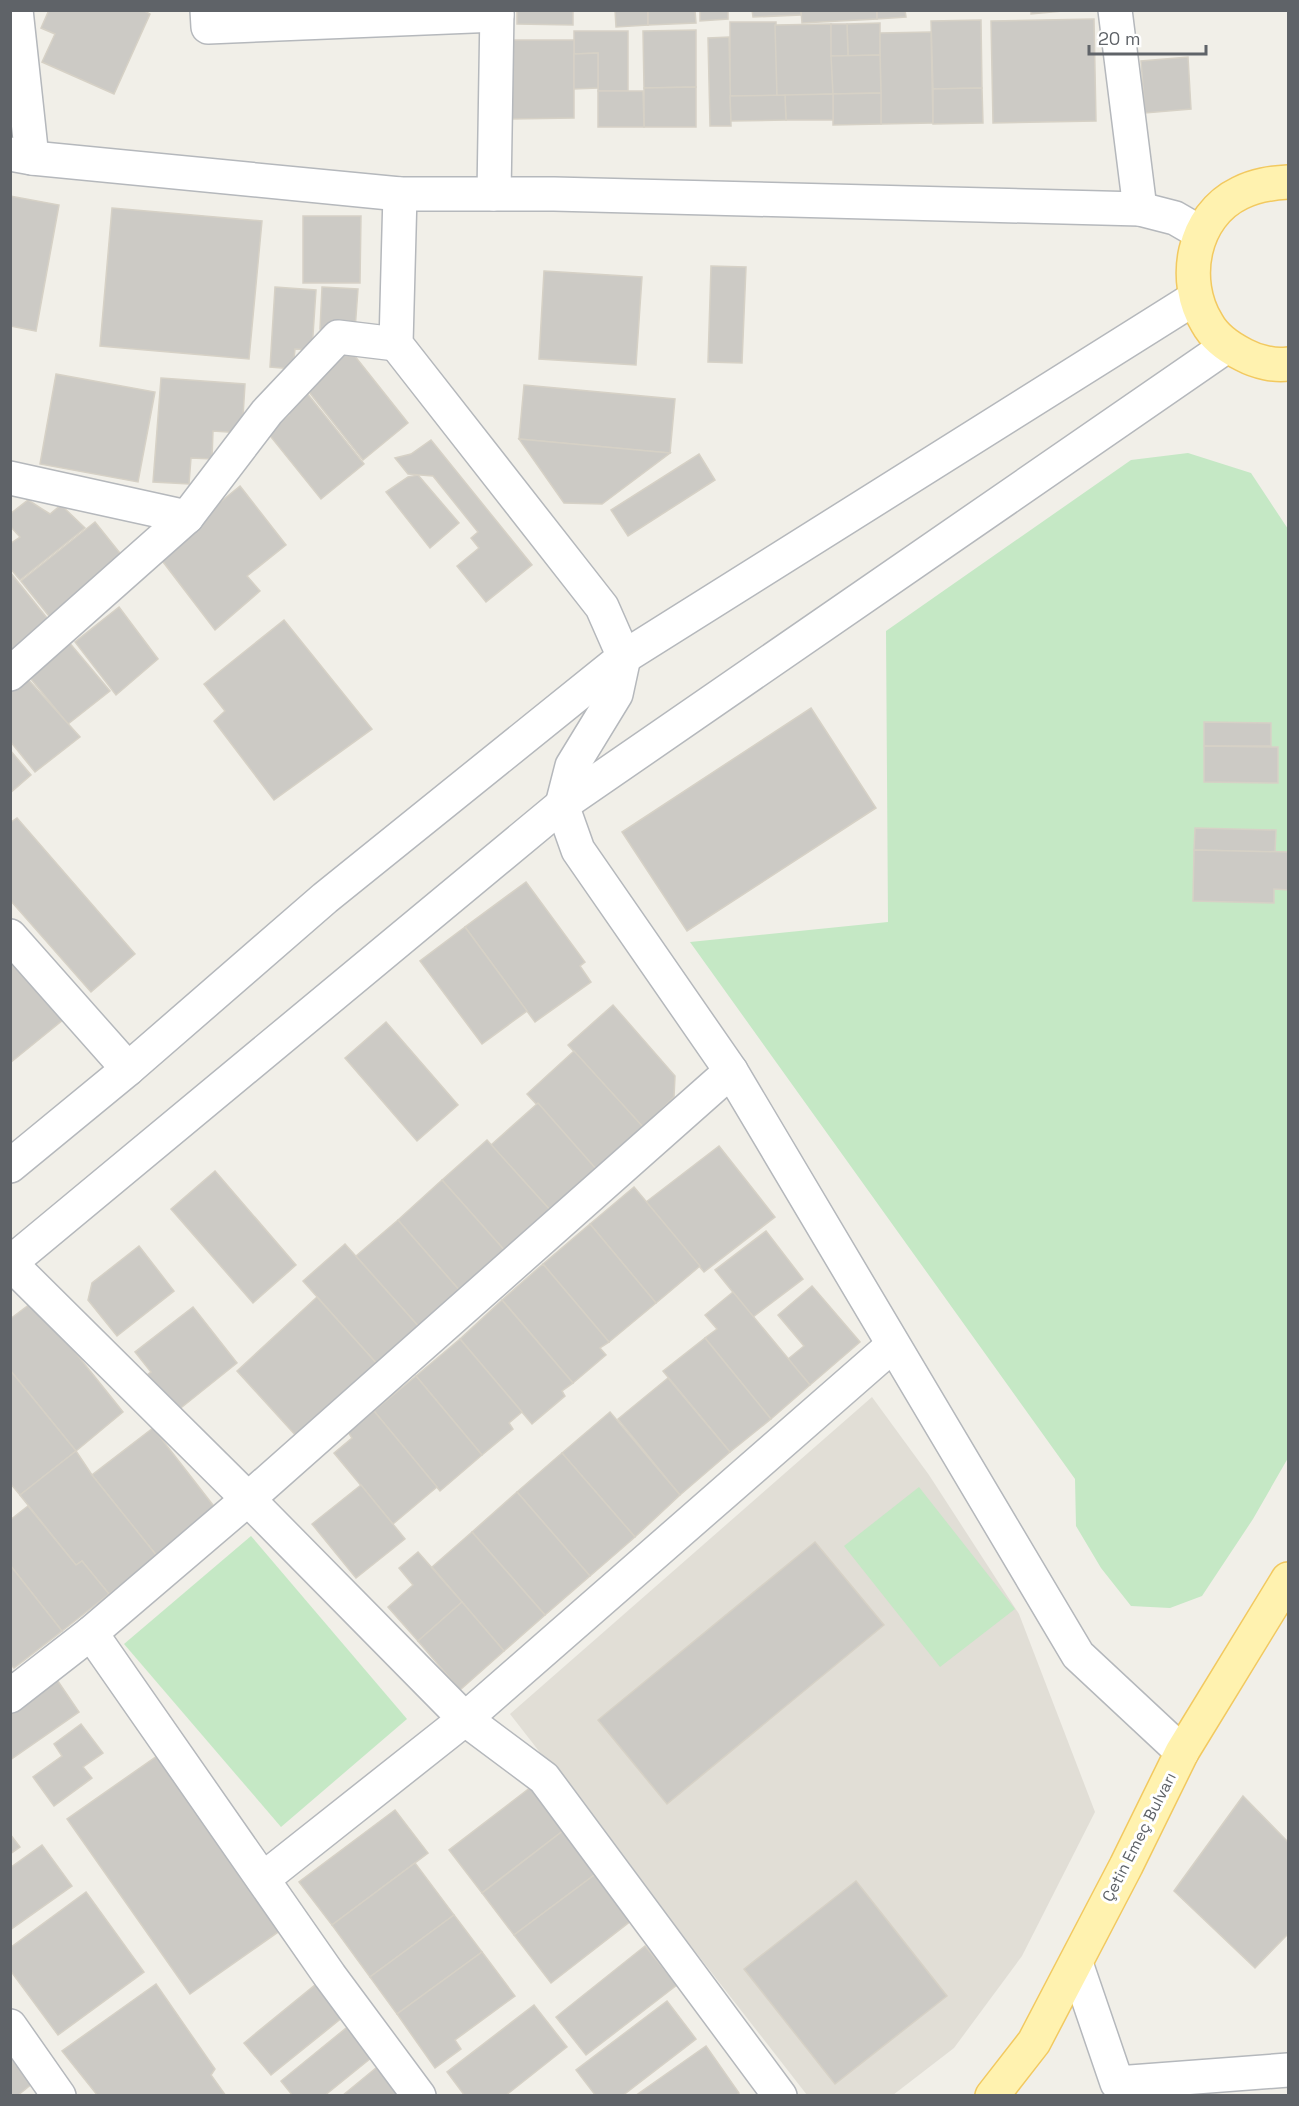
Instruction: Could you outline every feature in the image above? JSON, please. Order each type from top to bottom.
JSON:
[{"type":"main road","points":[[1286,370],[1253,360],[1227,346],[1207,325],[1195,298],[1192,265],[1201,232],[1216,210],[1238,194],[1264,184],[1288,182]]},
{"type":"main road","name":"Çetin Emeç Bulvarı","points":[[992,2096],[1034,2042],[1182,1752],[1288,1580]]},
{"type":"street","points":[[16,10],[21,156],[400,194],[494,194],[1140,209],[1175,218],[1201,232]]},
{"type":"street","points":[[207,10],[208,27],[324,17],[497,13],[494,194]]},
{"type":"street","points":[[1115,10],[1140,209]]},
{"type":"street","points":[[400,194],[396,344],[602,607],[624,657],[616,694],[572,766],[561,805],[578,850],[730,1071],[1078,1655],[1182,1752]]},
{"type":"street","points":[[10,1166],[128,1069],[326,898],[624,657],[1195,298]]},
{"type":"street","points":[[10,674],[187,517],[267,412],[338,337],[396,344]]},
{"type":"street","points":[[780,2096],[544,1779],[465,1719],[10,1263],[561,805],[1227,346]]},
{"type":"street","points":[[10,478],[187,517]]},
{"type":"street","points":[[10,936],[128,1069]]},
{"type":"street","points":[[10,1696],[91,1633],[248,1499],[730,1071]]},
{"type":"street","points":[[262,1879],[465,1719],[893,1345]]},
{"type":"street","points":[[91,1633],[330,1976],[419,2096]]},
{"type":"street","points":[[1076,1963],[1118,2089],[1288,2070]]},
{"type":"street","points":[[10,2026],[59,2096]]},
{"type":"shaded area","points":[[872,1397],[929,1475],[1019,1614],[1095,1812],[1022,1956],[954,2048],[893,2095],[807,2095],[510,1714]]},
{"type":"green space","points":[[1188,453],[1251,473],[1288,529],[1288,1458],[1253,1519],[1202,1596],[1170,1608],[1131,1606],[1101,1568],[1076,1526],[1075,1479],[690,942],[888,922],[886,631],[1131,460]]},
{"type":"green space","points":[[919,1487],[1015,1609],[940,1667],[844,1546]]},
{"type":"green space","points":[[251,1536],[407,1719],[281,1827],[124,1644]]},
{"type":"building","points":[[49,10],[143,10],[150,14],[114,94],[42,62],[55,34],[41,28]]},
{"type":"building","points":[[517,10],[573,10],[573,25],[517,24]]},
{"type":"building","points":[[615,10],[648,10],[648,25],[616,27]]},
{"type":"building","points":[[648,10],[695,10],[696,23],[648,25]]},
{"type":"building","points":[[700,10],[728,10],[728,19],[700,21]]},
{"type":"building","points":[[752,10],[801,10],[801,15],[753,17]]},
{"type":"building","points":[[801,10],[877,10],[877,19],[802,23]]},
{"type":"building","points":[[877,10],[905,10],[906,17],[877,19]]},
{"type":"building","points":[[1031,10],[1074,10],[1031,14]]},
{"type":"building","points":[[1094,19],[1096,121],[993,123],[991,21]]},
{"type":"building","points":[[981,20],[982,88],[933,89],[931,21]]},
{"type":"building","points":[[730,22],[776,22],[777,96],[730,96]]},
{"type":"building","points":[[880,23],[880,55],[848,56],[847,24]]},
{"type":"building","points":[[831,24],[833,94],[777,96],[775,25]]},
{"type":"building","points":[[831,24],[847,24],[848,56],[831,56]]},
{"type":"building","points":[[696,30],[696,87],[644,88],[643,31]]},
{"type":"building","points":[[574,31],[628,31],[628,91],[598,91],[598,53],[574,54]]},
{"type":"building","points":[[931,32],[933,123],[881,124],[880,33]]},
{"type":"building","points":[[729,37],[731,126],[710,126],[708,38]]},
{"type":"building","points":[[511,40],[574,40],[574,118],[511,119]]},
{"type":"building","points":[[598,53],[598,88],[574,89],[574,54]]},
{"type":"building","points":[[880,55],[881,93],[833,94],[831,56]]},
{"type":"building","points":[[1188,57],[1191,109],[1145,113],[1141,61]]},
{"type":"building","points":[[696,87],[696,127],[644,127],[644,88]]},
{"type":"building","points":[[982,88],[983,123],[933,124],[933,89]]},
{"type":"building","points":[[598,91],[643,91],[644,127],[598,127]]},
{"type":"building","points":[[881,93],[881,124],[833,125],[833,94]]},
{"type":"building","points":[[833,94],[833,120],[786,120],[785,95]]},
{"type":"building","points":[[785,95],[786,120],[731,121],[730,96]]},
{"type":"building","points":[[10,196],[59,205],[36,331],[10,326]]},
{"type":"building","points":[[112,208],[262,221],[249,359],[100,346]]},
{"type":"building","points":[[303,216],[361,216],[360,283],[303,283]]},
{"type":"building","points":[[711,266],[746,267],[742,363],[708,362]]},
{"type":"building","points":[[544,271],[642,277],[636,365],[539,359]]},
{"type":"building","points":[[275,287],[316,290],[312,350],[295,349],[293,369],[270,367]]},
{"type":"building","points":[[322,287],[358,289],[355,330],[320,329]]},
{"type":"building","points":[[346,345],[408,423],[363,460],[302,383]]},
{"type":"building","points":[[56,374],[155,392],[138,482],[40,464]]},
{"type":"building","points":[[161,378],[245,384],[242,433],[213,431],[212,459],[191,458],[189,484],[153,482]]},
{"type":"building","points":[[524,385],[675,399],[670,453],[519,439]]},
{"type":"building","points":[[306,392],[364,464],[321,499],[267,432],[289,415],[285,409]]},
{"type":"building","points":[[519,439],[670,453],[602,504],[564,503]]},
{"type":"building","points":[[431,440],[532,565],[486,602],[457,566],[479,548],[471,538],[478,532],[433,476],[408,474],[395,458],[411,454]]},
{"type":"building","points":[[699,454],[715,480],[628,536],[611,510]]},
{"type":"building","points":[[418,475],[459,523],[430,548],[386,492],[408,477]]},
{"type":"building","points":[[240,486],[286,545],[247,576],[260,591],[215,630],[157,554]]},
{"type":"building","points":[[28,500],[50,514],[61,505],[85,528],[20,580],[10,568],[10,544],[20,537],[10,526],[10,514]]},
{"type":"building","points":[[95,522],[127,562],[53,621],[21,581]]},
{"type":"building","points":[[10,572],[51,623],[10,655]]},
{"type":"building","points":[[119,607],[158,659],[116,695],[75,642]]},
{"type":"building","points":[[284,620],[372,729],[274,800],[214,721],[225,711],[204,684]]},
{"type":"building","points":[[62,634],[110,691],[68,724],[22,668]]},
{"type":"building","points":[[26,677],[80,737],[35,772],[10,741],[10,689]]},
{"type":"building","points":[[811,708],[876,808],[687,931],[622,832]]},
{"type":"building","points":[[1204,722],[1271,723],[1271,746],[1204,746]]},
{"type":"building","points":[[1204,746],[1278,747],[1278,783],[1204,782]]},
{"type":"building","points":[[10,750],[31,775],[10,793]]},
{"type":"building","points":[[17,818],[135,954],[91,992],[10,900],[10,823]]},
{"type":"building","points":[[1195,828],[1276,830],[1275,852],[1194,850]]},
{"type":"building","points":[[1194,850],[1288,852],[1288,890],[1274,889],[1274,903],[1193,901]]},
{"type":"building","points":[[526,882],[585,962],[580,966],[591,982],[535,1022],[465,927]]},
{"type":"building","points":[[465,927],[527,1011],[482,1044],[420,961]]},
{"type":"building","points":[[10,955],[69,1015],[10,1063]]},
{"type":"building","points":[[613,1005],[675,1076],[674,1097],[643,1127],[568,1045]]},
{"type":"building","points":[[386,1022],[458,1105],[417,1141],[345,1058]]},
{"type":"building","points":[[574,1051],[643,1127],[597,1170],[527,1094]]},
{"type":"building","points":[[538,1103],[597,1170],[551,1211],[491,1145]]},
{"type":"building","points":[[487,1140],[551,1211],[506,1252],[442,1180]]},
{"type":"building","points":[[719,1146],[775,1217],[704,1272],[646,1202]]},
{"type":"building","points":[[215,1171],[296,1265],[253,1303],[171,1209]]},
{"type":"building","points":[[442,1180],[506,1252],[461,1292],[398,1220]]},
{"type":"building","points":[[634,1187],[700,1266],[656,1303],[590,1224]]},
{"type":"building","points":[[398,1220],[461,1292],[420,1328],[356,1256]]},
{"type":"building","points":[[590,1224],[656,1303],[609,1342],[543,1264]]},
{"type":"building","points":[[766,1231],[803,1279],[753,1317],[715,1270]]},
{"type":"building","points":[[345,1244],[420,1328],[378,1365],[303,1281]]},
{"type":"building","points":[[139,1246],[174,1291],[117,1336],[88,1300],[92,1283]]},
{"type":"building","points":[[543,1264],[609,1342],[600,1348],[606,1355],[573,1383],[502,1300]]},
{"type":"building","points":[[812,1286],[860,1342],[810,1385],[788,1359],[804,1346],[778,1315]]},
{"type":"building","points":[[733,1292],[810,1385],[771,1419],[705,1338],[717,1329],[705,1315]]},
{"type":"building","points":[[317,1297],[378,1365],[298,1438],[237,1371]]},
{"type":"building","points":[[502,1300],[573,1383],[562,1391],[565,1396],[532,1424],[460,1339]]},
{"type":"building","points":[[34,1301],[123,1412],[76,1451],[10,1370],[10,1319]]},
{"type":"building","points":[[193,1307],[237,1363],[172,1415],[143,1378],[151,1372],[135,1352]]},
{"type":"building","points":[[705,1338],[771,1419],[730,1452],[663,1371]]},
{"type":"building","points":[[460,1339],[522,1412],[509,1423],[513,1429],[482,1455],[416,1376]]},
{"type":"building","points":[[10,1370],[76,1451],[20,1495],[10,1483]]},
{"type":"building","points":[[416,1376],[482,1455],[440,1491],[374,1411]]},
{"type":"building","points":[[668,1378],[730,1452],[680,1495],[618,1419]]},
{"type":"building","points":[[374,1411],[437,1487],[393,1524],[334,1453],[352,1438],[348,1432]]},
{"type":"building","points":[[610,1412],[680,1495],[635,1537],[562,1453]]},
{"type":"building","points":[[153,1428],[216,1509],[157,1556],[92,1475]]},
{"type":"building","points":[[76,1451],[92,1475],[157,1556],[109,1594],[82,1561],[76,1565],[20,1495]]},
{"type":"building","points":[[562,1453],[635,1537],[590,1576],[517,1492]]},
{"type":"building","points":[[361,1485],[405,1539],[356,1578],[312,1524]]},
{"type":"building","points":[[517,1492],[590,1576],[545,1615],[472,1532]]},
{"type":"building","points":[[28,1506],[76,1565],[82,1561],[109,1594],[62,1631],[10,1565],[10,1520]]},
{"type":"building","points":[[472,1532],[545,1615],[504,1651],[432,1567]]},
{"type":"building","points":[[815,1542],[884,1625],[667,1804],[598,1720]]},
{"type":"building","points":[[418,1552],[462,1602],[418,1641],[388,1607],[413,1585],[399,1568]]},
{"type":"building","points":[[10,1565],[62,1631],[14,1668],[10,1664]]},
{"type":"building","points":[[462,1602],[504,1651],[460,1690],[418,1641]]},
{"type":"building","points":[[53,1674],[79,1712],[10,1760],[10,1703]]},
{"type":"building","points":[[81,1724],[103,1753],[83,1767],[92,1778],[54,1806],[33,1777],[62,1756],[54,1744]]},
{"type":"building","points":[[157,1756],[281,1930],[190,1994],[67,1819]]},
{"type":"building","points":[[531,1787],[564,1830],[482,1893],[449,1850]]},
{"type":"building","points":[[1243,1796],[1288,1842],[1288,1934],[1255,1968],[1174,1891]]},
{"type":"building","points":[[395,1810],[428,1853],[332,1925],[299,1882]]},
{"type":"building","points":[[564,1830],[597,1873],[514,1935],[482,1893]]},
{"type":"building","points":[[10,1834],[20,1847],[10,1854]]},
{"type":"building","points":[[42,1845],[72,1886],[10,1930],[10,1868]]},
{"type":"building","points":[[415,1863],[454,1915],[370,1977],[332,1925]]},
{"type":"building","points":[[597,1873],[632,1920],[551,1983],[514,1935]]},
{"type":"building","points":[[856,1881],[947,1996],[835,2084],[744,1969]]},
{"type":"building","points":[[86,1892],[144,1972],[58,2035],[10,1970],[10,1948]]},
{"type":"building","points":[[454,1915],[482,1952],[397,2014],[370,1977]]},
{"type":"building","points":[[645,1946],[677,1985],[586,2055],[556,2017]]},
{"type":"building","points":[[482,1952],[515,1996],[455,2040],[461,2049],[435,2068],[397,2014]]},
{"type":"building","points":[[321,1980],[348,2013],[271,2075],[244,2043]]},
{"type":"building","points":[[156,1984],[215,2069],[211,2075],[226,2096],[98,2096],[62,2051]]},
{"type":"building","points":[[667,2001],[696,2039],[622,2096],[596,2096],[576,2070]]},
{"type":"building","points":[[534,2005],[567,2047],[505,2096],[465,2096],[447,2072]]},
{"type":"building","points":[[356,2020],[381,2050],[324,2096],[293,2096],[281,2081]]},
{"type":"building","points":[[10,2044],[38,2079],[17,2096],[10,2096]]},
{"type":"building","points":[[706,2046],[739,2093],[735,2096],[635,2096]]},
{"type":"building","points":[[382,2063],[407,2096],[342,2096]]}]
